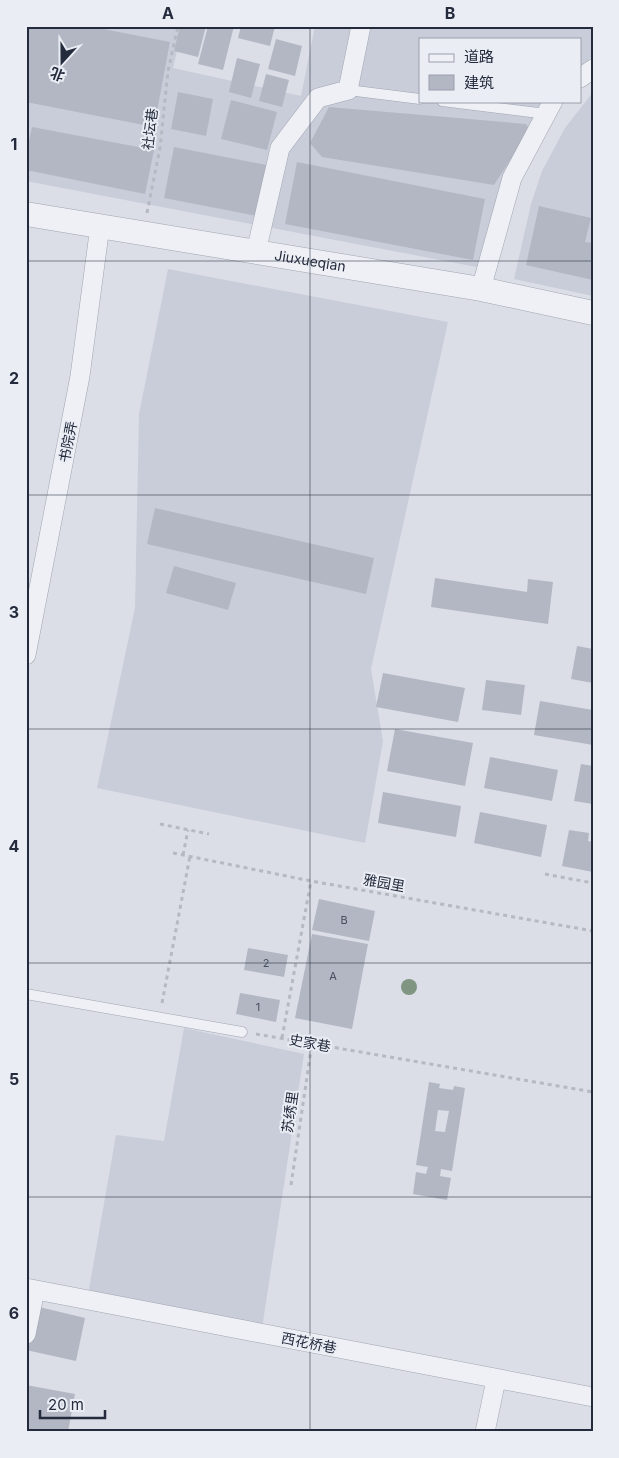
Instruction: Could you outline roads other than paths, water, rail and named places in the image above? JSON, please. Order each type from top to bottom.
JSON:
[{"type":"street","points":[[256,252],[280,148],[318,98],[348,90],[361,26]]},
{"type":"street","points":[[582,77],[593,69]]},
{"type":"street","points":[[481,289],[512,178],[550,107]]},
{"type":"street","name":"Jiuxueqian","points":[[26,214],[481,289],[593,313]]},
{"type":"street","name":"书院弄","points":[[26,655],[80,376],[100,226]]},
{"type":"street","points":[[26,1334],[31,1289]]},
{"type":"street","name":"西花桥巷","points":[[31,1289],[496,1380],[593,1397]]},
{"type":"street","points":[[485,1432],[496,1380]]},
{"type":"lane","points":[[348,90],[419,99]]},
{"type":"lane","points":[[460,102],[550,107]]},
{"type":"lane","points":[[26,994],[242,1032]]}]
